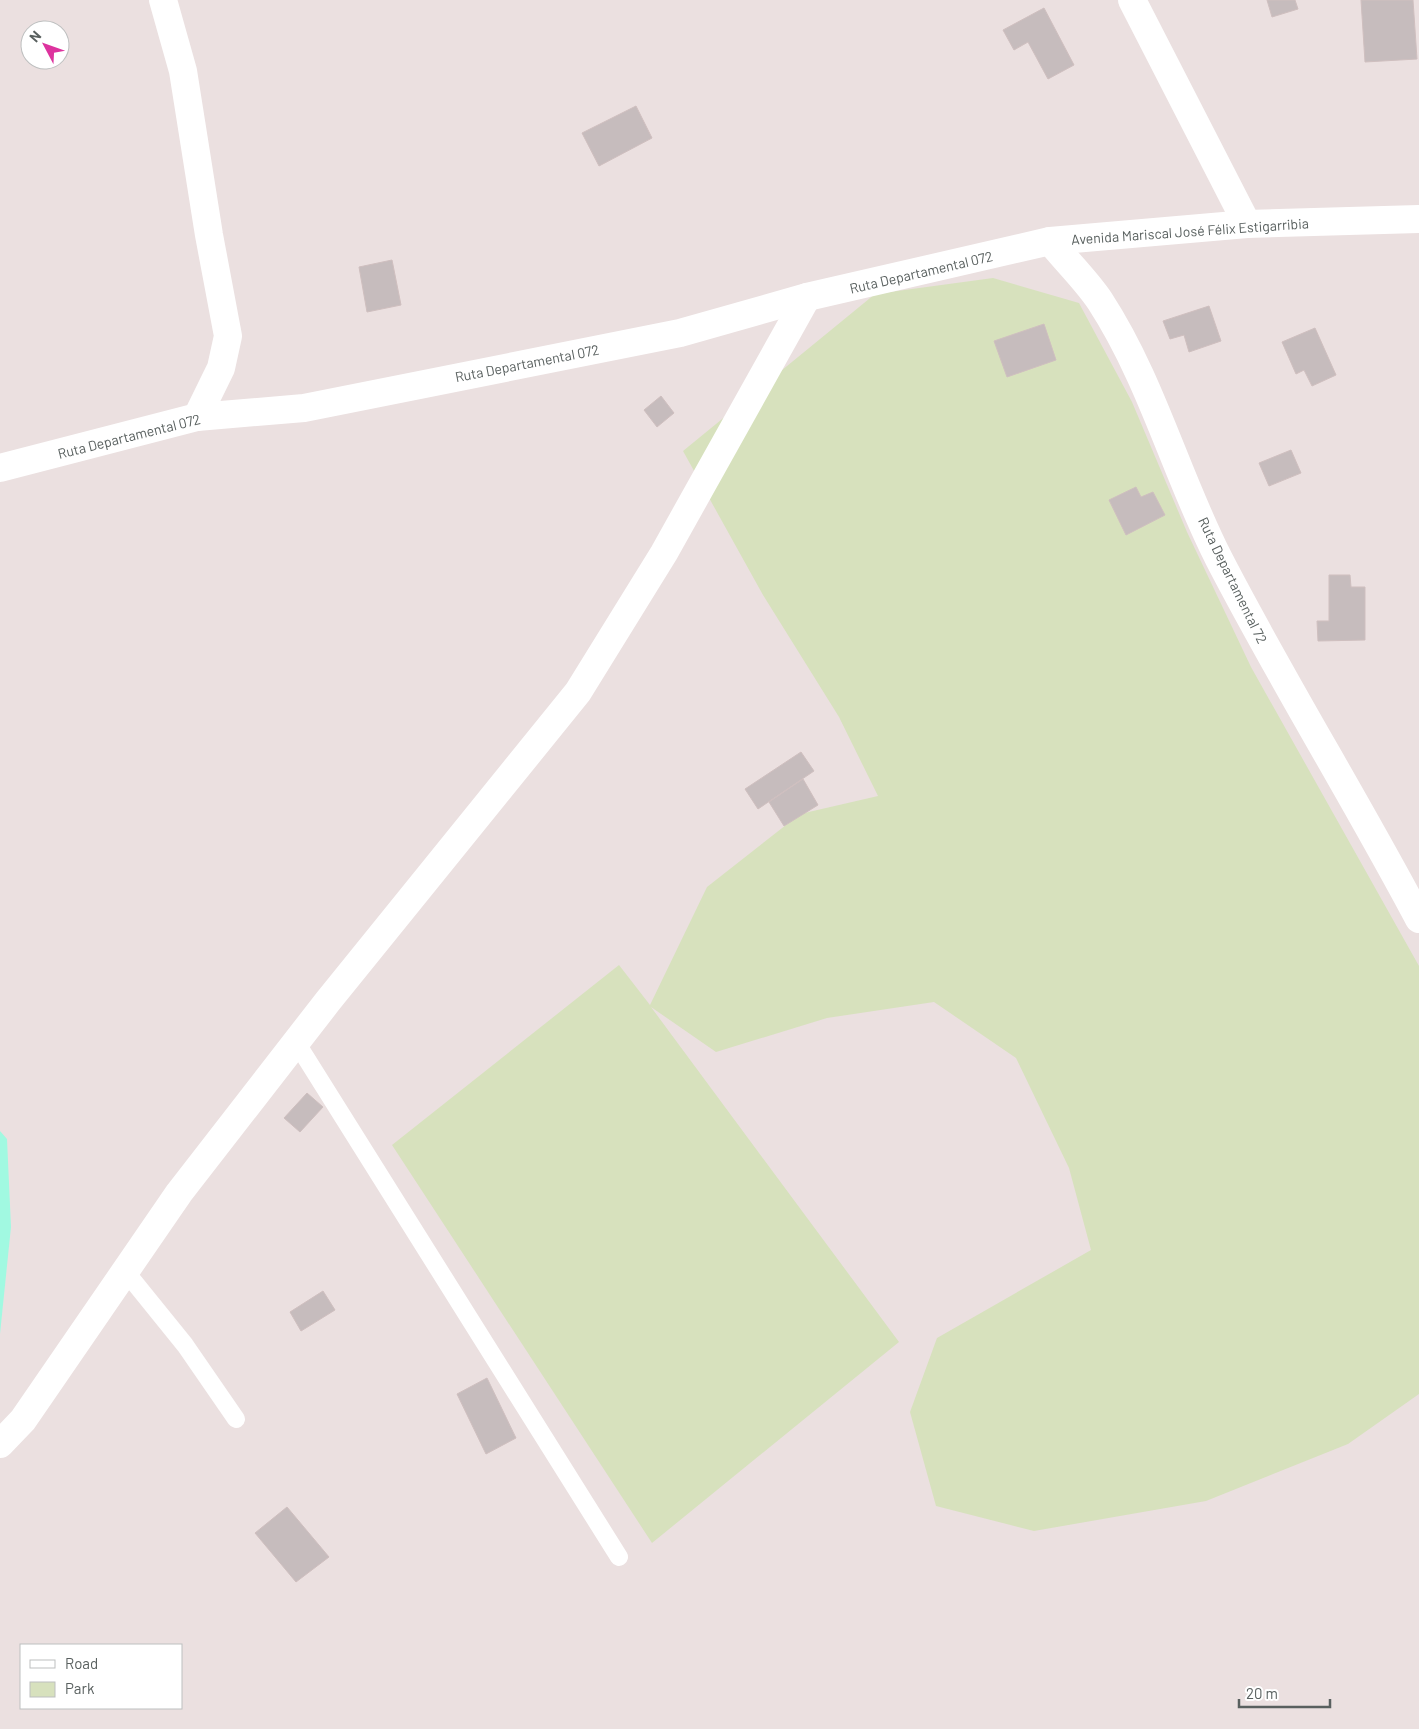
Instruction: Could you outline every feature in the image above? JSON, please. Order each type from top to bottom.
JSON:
[{"type":"main road","points":[[164,0],[183,71],[209,235],[228,336],[221,368],[197,418]]},
{"type":"main road","points":[[1132,0],[1247,224]]},
{"type":"main road","name":"Avenida Mariscal José Félix Estigarribia","points":[[1050,241],[1247,224],[1419,219]]},
{"type":"main road","name":"Ruta Departamental 072","points":[[0,468],[197,418],[323,404],[680,333],[807,297],[1050,241]]},
{"type":"main road","name":"Ruta Departamental 72","points":[[1050,241],[1100,301],[1141,377],[1218,557],[1288,688],[1374,834],[1419,919]]},
{"type":"main road","points":[[0,1444],[23,1420],[179,1193],[296,1042],[578,692],[664,553],[807,297]]},
{"type":"lane","points":[[296,1042],[618,1557]]},
{"type":"lane","points":[[126,1272],[185,1345],[236,1419]]},
{"type":"green space","points":[[993,278],[1079,303],[1132,402],[1187,532],[1251,667],[1419,966],[1419,1394],[1348,1444],[1206,1501],[1034,1531],[936,1506],[910,1412],[937,1338],[1091,1250],[1069,1168],[1016,1058],[934,1002],[827,1018],[716,1052],[651,1007],[899,1342],[652,1543],[392,1145],[619,965],[650,1005],[707,887],[800,814],[878,796],[839,717],[763,595],[683,451],[875,294]]},
{"type":"shaded area","points":[[0,1131],[7,1139],[11,1227],[0,1334]]},
{"type":"building","points":[[1267,0],[1295,0],[1298,9],[1272,17]]},
{"type":"building","points":[[1361,0],[1413,0],[1417,59],[1365,62]]},
{"type":"building","points":[[1044,8],[1074,65],[1048,79],[1028,42],[1014,50],[1003,30]]},
{"type":"building","points":[[636,106],[652,138],[599,166],[582,133]]},
{"type":"building","points":[[392,260],[401,305],[367,312],[359,267]]},
{"type":"building","points":[[1209,306],[1221,341],[1189,352],[1184,335],[1170,339],[1163,321]]},
{"type":"building","points":[[1044,324],[1056,360],[1007,377],[994,341]]},
{"type":"building","points":[[1315,328],[1336,375],[1312,386],[1304,370],[1296,374],[1282,342]]},
{"type":"building","points":[[661,396],[674,413],[657,427],[644,410]]},
{"type":"building","points":[[1291,450],[1301,473],[1269,486],[1259,463]]},
{"type":"building","points":[[1136,487],[1141,497],[1153,492],[1165,515],[1126,535],[1109,500]]},
{"type":"building","points":[[1329,575],[1350,575],[1351,587],[1365,587],[1365,640],[1318,641],[1317,621],[1329,621]]},
{"type":"building","points":[[801,752],[814,771],[758,809],[745,789]]},
{"type":"building","points":[[803,779],[818,805],[784,826],[769,802]]},
{"type":"building","points":[[307,1093],[323,1107],[300,1132],[284,1118]]},
{"type":"building","points":[[323,1291],[335,1310],[301,1331],[290,1312]]},
{"type":"building","points":[[487,1378],[516,1438],[486,1454],[457,1394]]},
{"type":"building","points":[[287,1507],[329,1557],[296,1582],[255,1533]]}]
